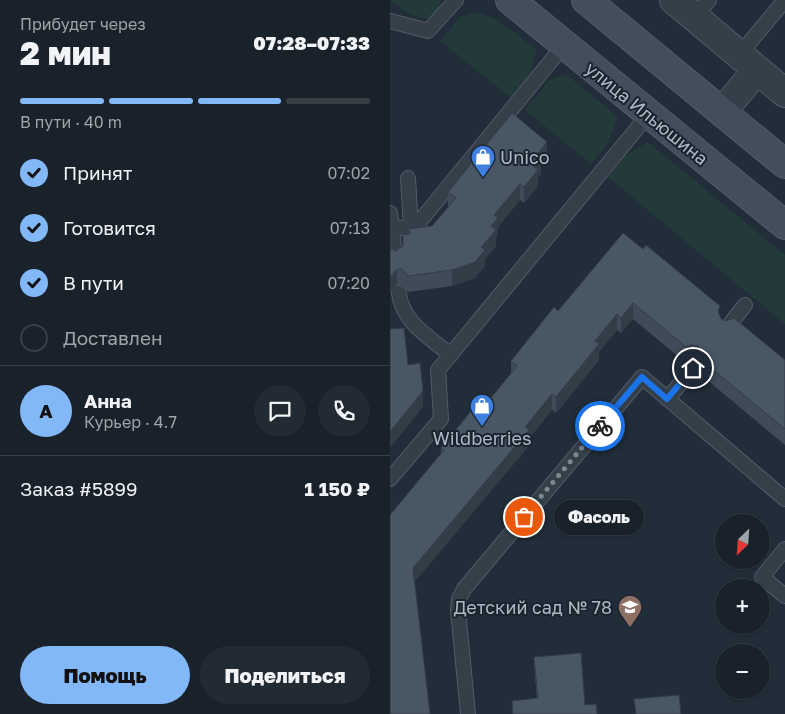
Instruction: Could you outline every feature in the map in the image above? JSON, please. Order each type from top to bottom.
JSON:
[{"type":"main road","name":"улица Ильюшина","points":[[510,0],[785,225]]},
{"type":"main road","points":[[586,0],[785,164]]},
{"type":"street","points":[[674,0],[702,9],[748,62],[785,93]]},
{"type":"street","points":[[722,112],[748,62]]},
{"type":"lane","points":[[390,21],[428,31],[456,0]]},
{"type":"lane","points":[[748,62],[785,0]]},
{"type":"lane","points":[[392,228],[416,226],[564,45]]},
{"type":"lane","points":[[390,479],[441,419],[438,370],[649,114]]},
{"type":"lane","points":[[408,178],[411,227]]},
{"type":"lane","points":[[390,213],[395,258]]},
{"type":"lane","points":[[399,293],[400,305],[411,322],[451,355]]},
{"type":"lane","points":[[727,328],[746,305]]},
{"type":"lane","points":[[667,399],[693,368]]},
{"type":"lane","points":[[468,714],[458,610],[459,599],[464,589],[642,377],[785,499]]},
{"type":"lane","points":[[785,549],[762,577],[785,596]]},
{"type":"green space","points":[[390,0],[441,0],[438,10],[433,16],[427,18],[411,14]]},
{"type":"green space","points":[[475,12],[496,19],[537,49],[531,72],[510,97],[440,41],[459,18]]},
{"type":"green space","points":[[566,74],[618,117],[609,142],[591,164],[525,110],[548,81]]},
{"type":"green space","points":[[648,142],[785,255],[785,324],[608,177],[625,156]]},
{"type":"building","points":[[512,113],[547,142],[537,155],[541,158],[534,167],[538,170],[524,187],[520,184],[494,215],[498,218],[491,226],[496,230],[481,247],[485,250],[475,262],[452,270],[408,276],[402,269],[397,269],[390,277],[390,248],[396,251],[403,246],[403,235],[410,234],[409,229],[432,226],[456,198],[448,192]]},
{"type":"building","points":[[623,233],[643,249],[646,245],[720,306],[718,311],[721,319],[726,321],[734,318],[785,360],[785,429],[700,359],[701,351],[698,346],[691,345],[686,347],[633,303],[621,318],[617,314],[595,341],[599,344],[556,397],[552,394],[525,427],[529,430],[413,568],[430,714],[390,714],[390,515],[444,450],[441,448],[485,394],[490,399],[517,366],[511,361],[554,307],[558,311]]},
{"type":"building","points":[[404,328],[408,365],[420,363],[423,391],[390,432],[390,329]]},
{"type":"building","points":[[581,653],[585,705],[596,704],[597,714],[513,714],[512,701],[538,698],[534,657]]},
{"type":"building","points":[[679,695],[681,714],[636,714],[634,699]]},
{"type":"way so far","points":[[524,517],[600,426]]},
{"type":"place","name":"Unico","points":[[483,178]]},
{"type":"place","name":"Wildberries","points":[[482,427]]},
{"type":"place","name":"Фасоль","points":[[524,517]]},
{"type":"place","name":"Детский сад № 78","points":[[630,628]]},
{"type":"route","points":[[600,426],[642,377],[667,399],[693,368]]}]
